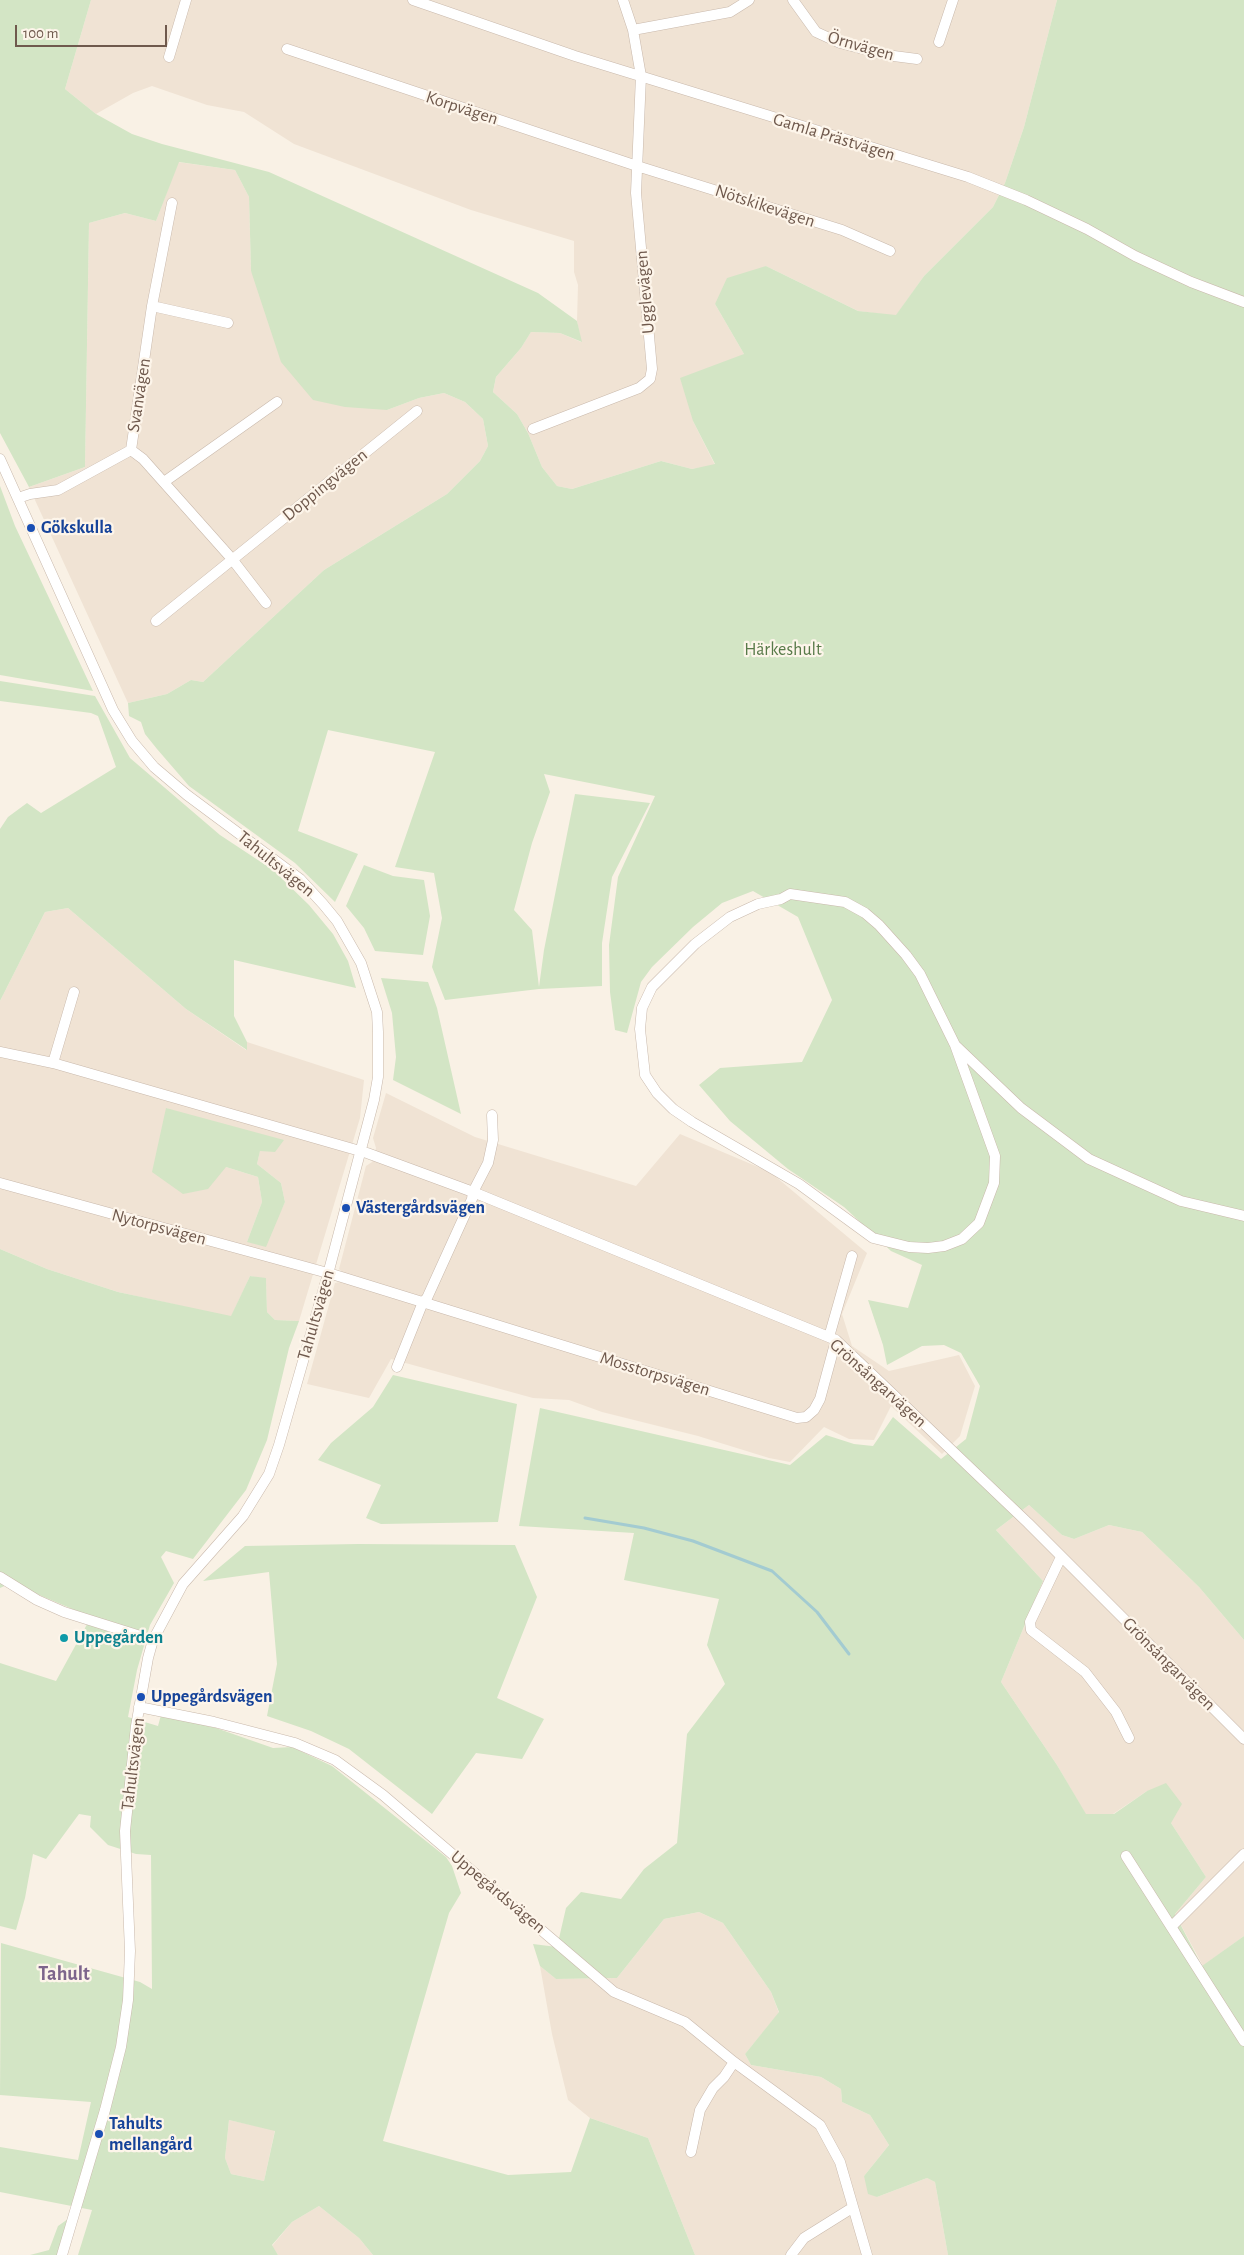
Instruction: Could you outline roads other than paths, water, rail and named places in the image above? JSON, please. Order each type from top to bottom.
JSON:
[{"type":"street","points":[[169,57],[186,0]]},
{"type":"street","name":"Gamla Prästvägen","points":[[412,0],[641,76],[968,177],[1026,200],[1078,224],[1135,256],[1191,282],[1244,302]]},
{"type":"street","name":"Ugglevägen","points":[[533,429],[639,388],[650,379],[652,369],[636,193],[641,76],[633,30],[623,0]]},
{"type":"street","points":[[633,30],[730,12],[748,0]]},
{"type":"street","name":"Örnvägen","points":[[793,0],[816,32],[840,43],[886,55],[917,59]]},
{"type":"street","points":[[939,42],[953,0]]},
{"type":"street","name":"Korpvägen","points":[[286,49],[637,166]]},
{"type":"street","name":"Nötskikevägen","points":[[637,166],[842,230],[890,251]]},
{"type":"street","name":"Svanvägen","points":[[18,498],[30,494],[58,490],[131,450],[152,306],[172,203]]},
{"type":"street","points":[[152,306],[228,323]]},
{"type":"street","points":[[164,482],[277,402]]},
{"type":"street","name":"Doppingvägen","points":[[156,621],[417,411]]},
{"type":"street","points":[[131,450],[164,482],[232,559],[266,604]]},
{"type":"street","name":"Tahultsvägen","points":[[0,460],[4,480],[18,498],[113,710],[132,741],[154,767],[187,795],[300,879],[337,922],[361,963],[377,1012],[379,1051],[378,1077],[374,1100],[361,1152],[323,1272],[282,1437],[268,1474],[243,1516],[183,1584],[154,1640],[148,1658],[128,1787],[125,1831],[130,1951],[128,2000],[121,2047],[103,2118],[62,2255]]},
{"type":"street","points":[[955,1045],[995,1156],[994,1183],[979,1223],[962,1239],[944,1246],[928,1248],[909,1247],[873,1238],[799,1184],[692,1122],[673,1108],[657,1093],[645,1075],[640,1029],[642,1008],[652,987],[695,944],[730,917],[758,904],[790,894],[845,902],[866,913],[879,925],[920,974],[955,1045],[1022,1108],[1089,1159],[1181,1201],[1244,1216]]},
{"type":"street","points":[[53,1064],[74,992]]},
{"type":"street","points":[[0,1052],[53,1064],[361,1152]]},
{"type":"street","points":[[397,1367],[423,1302],[427,1298],[472,1199],[473,1192],[488,1163],[493,1140],[492,1115]]},
{"type":"street","name":"Grönsångarvägen","points":[[361,1152],[473,1192],[833,1338],[983,1479],[1244,1739]]},
{"type":"street","name":"Nytorpsvägen","points":[[0,1183],[323,1272]]},
{"type":"street","name":"Mosstorpsvägen","points":[[323,1272],[797,1418],[806,1417],[814,1410],[820,1399],[852,1256]]},
{"type":"street","points":[[1061,1557],[1030,1622],[1031,1630],[1085,1672],[1116,1712],[1130,1738]]},
{"type":"street","points":[[0,1578],[37,1600],[64,1612],[154,1640]]},
{"type":"street","name":"Uppegårdsvägen","points":[[139,1707],[214,1722],[286,1741],[335,1760],[383,1795],[614,1992],[685,2022],[734,2062],[820,2125],[840,2162],[867,2255]]},
{"type":"street","points":[[1172,1926],[1244,1854]]},
{"type":"street","points":[[1126,1856],[1244,2041]]},
{"type":"street","points":[[691,2152],[700,2110],[713,2088],[724,2077],[734,2062]]},
{"type":"street","points":[[791,2255],[804,2238],[852,2208]]},
{"type":"waterway","points":[[585,1518],[644,1528],[693,1541],[772,1571],[817,1612],[849,1654]]},
{"type":"place","name":"Gökskulla","points":[[31,528]]},
{"type":"place","name":"Västergårdsvägen","points":[[346,1208]]},
{"type":"place","name":"Uppegården","points":[[64,1638]]},
{"type":"place","name":"Uppegårdsvägen","points":[[141,1697]]},
{"type":"place","name":"Tahults mellangård","points":[[99,2134]]},
{"type":"district","name":"Tahult","points":[[64,1974]]},
{"type":"park label","name":"Härkeshult","points":[[783,650]]}]
